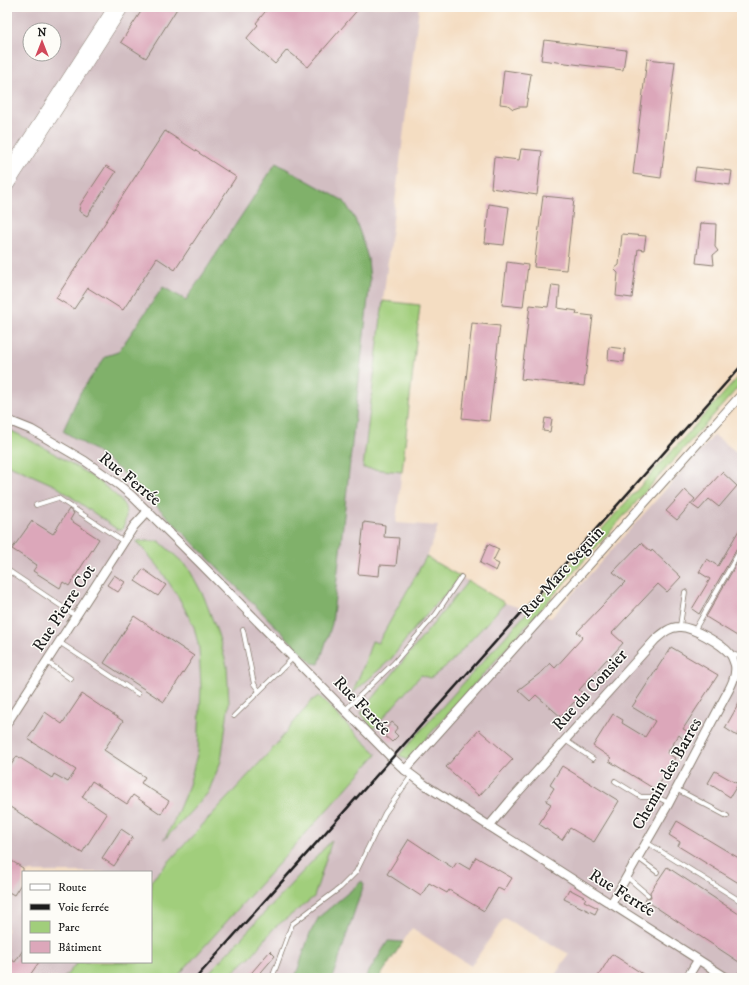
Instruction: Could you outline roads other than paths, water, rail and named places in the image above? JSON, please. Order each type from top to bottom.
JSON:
[{"type":"main road","points":[[7,172],[114,7]]},
{"type":"main road","points":[[7,187],[123,7]]},
{"type":"street","name":"Rue Marc Seguin","points":[[409,773],[742,394]]},
{"type":"street","name":"Rue Ferrée","points":[[7,420],[32,430],[85,461],[119,485],[148,511],[409,773],[488,826],[727,978]]},
{"type":"street","name":"Rue Pierre Cot","points":[[7,723],[134,526],[148,511]]},
{"type":"street","points":[[680,626],[713,640],[731,654]]},
{"type":"street","name":"Rue du Consier","points":[[488,826],[655,640],[668,629],[680,626]]},
{"type":"street","name":"Chemin des Barres","points":[[611,904],[669,803],[726,697],[733,679],[735,665],[731,654]]},
{"type":"street","points":[[686,978],[698,960]]},
{"type":"lane","points":[[36,505],[58,498],[124,542]]},
{"type":"lane","points":[[694,631],[742,547]]},
{"type":"lane","points":[[9,571],[76,616]]},
{"type":"lane","points":[[345,710],[394,663],[436,614],[461,577]]},
{"type":"lane","points":[[680,626],[685,592]]},
{"type":"lane","points":[[243,630],[254,684],[259,691]]},
{"type":"lane","points":[[60,642],[138,694]]},
{"type":"lane","points":[[731,654],[742,657]]},
{"type":"lane","points":[[234,716],[293,657]]},
{"type":"lane","points":[[46,662],[71,679]]},
{"type":"lane","points":[[565,740],[593,759]]},
{"type":"lane","points":[[272,978],[292,924],[340,888],[356,872],[386,813],[409,773]]},
{"type":"lane","points":[[615,781],[641,797],[657,797],[669,803]]},
{"type":"lane","points":[[676,789],[727,816]]},
{"type":"lane","points":[[646,842],[742,902]]},
{"type":"lane","points":[[637,858],[657,872]]},
{"type":"lane","points":[[626,877],[648,895]]},
{"type":"lane","points":[[737,978],[742,971]]},
{"type":"railway","points":[[196,978],[742,365]]}]
